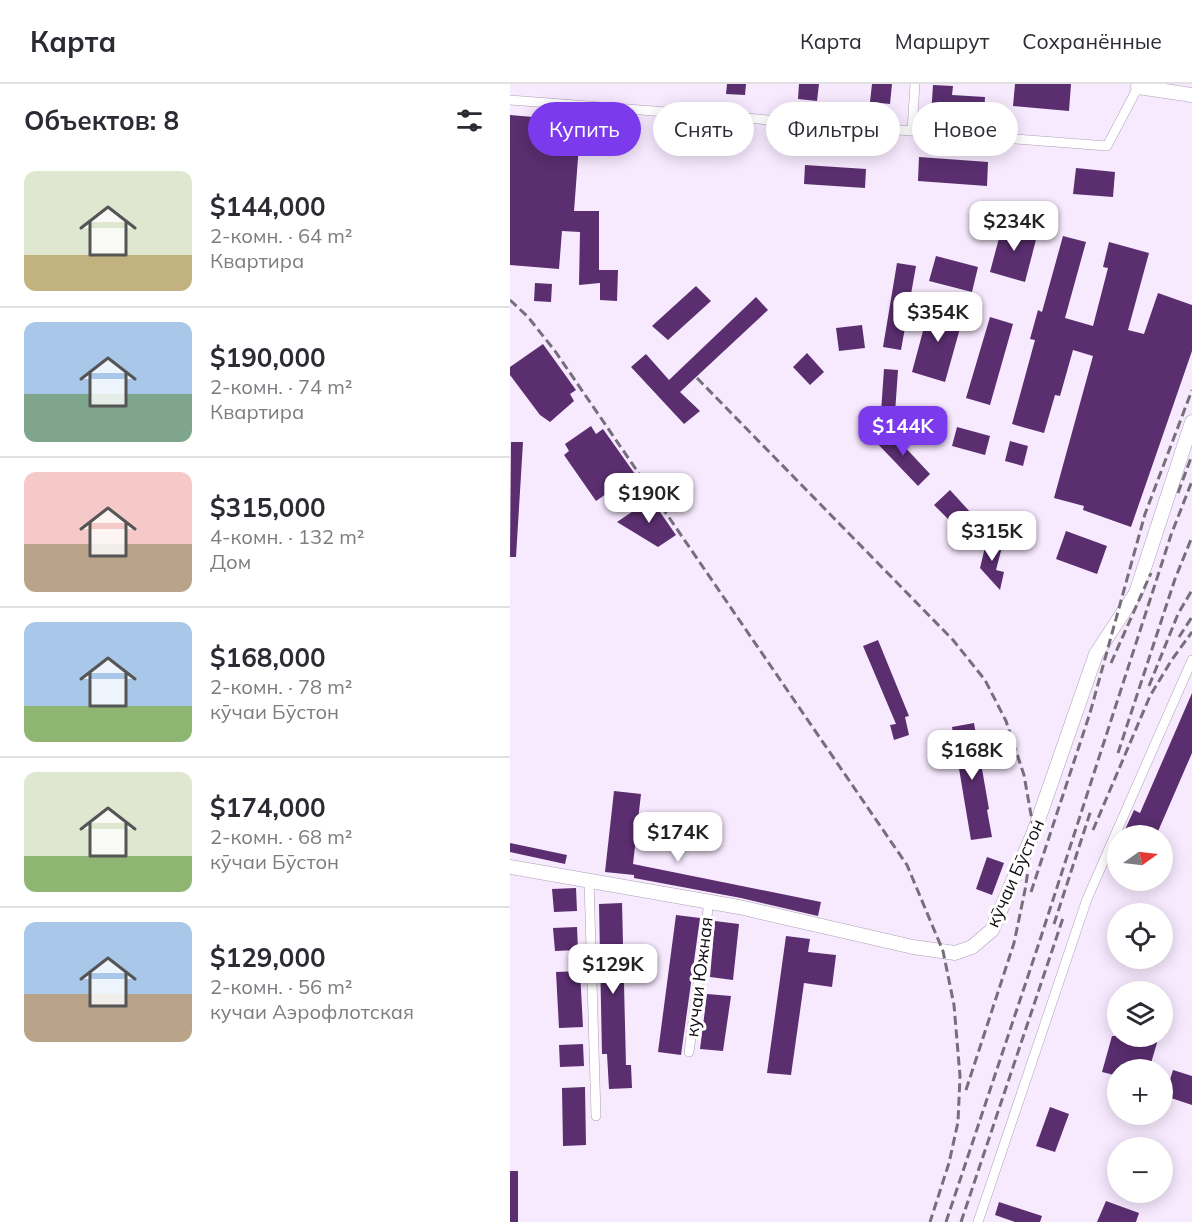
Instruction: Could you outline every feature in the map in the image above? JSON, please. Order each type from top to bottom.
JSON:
[{"type":"main road","points":[[1139,86],[1192,95]]},
{"type":"main road","name":"кӯчаи Бӯстон","points":[[510,867],[709,902],[913,947],[955,953],[972,947],[992,930],[1034,832],[1096,654],[1136,593],[1192,422]]},
{"type":"street","points":[[914,102],[915,84]]},
{"type":"street","points":[[1018,139],[1107,146],[1139,86]]},
{"type":"street","points":[[510,100],[912,130]]},
{"type":"street","points":[[978,1222],[1087,899],[1192,660]]},
{"type":"street","points":[[589,880],[596,1116]]},
{"type":"street","name":"кучаи Южная","points":[[689,1052],[709,902]]},
{"type":"building","points":[[727,84],[746,84],[745,95],[726,94]]},
{"type":"building","points":[[799,84],[819,84],[817,101],[798,99]]},
{"type":"building","points":[[872,84],[892,84],[890,102],[870,102]]},
{"type":"building","points":[[1015,84],[1071,84],[1069,111],[1018,106],[1018,102],[1013,102]]},
{"type":"building","points":[[933,85],[953,86],[952,95],[985,97],[985,102],[932,102]]},
{"type":"building","points":[[510,115],[528,117],[528,156],[578,156],[574,211],[599,211],[599,270],[618,270],[617,301],[600,300],[600,283],[579,285],[580,232],[562,231],[559,269],[510,265]]},
{"type":"building","points":[[919,157],[988,162],[987,186],[918,181]]},
{"type":"building","points":[[805,165],[866,169],[865,188],[804,184]]},
{"type":"building","points":[[1076,168],[1115,172],[1113,197],[1073,194]]},
{"type":"building","points":[[1003,223],[1038,232],[1025,282],[990,272]]},
{"type":"building","points":[[1063,236],[1086,242],[1065,318],[1093,326],[1108,268],[1103,267],[1109,242],[1149,253],[1128,330],[1144,334],[1158,293],[1192,305],[1192,351],[1131,527],[1083,510],[1084,506],[1054,498],[1093,356],[1073,350],[1060,396],[1055,395],[1044,433],[1012,424],[1035,340],[1030,339],[1038,310],[1042,312]]},
{"type":"building","points":[[936,256],[978,267],[972,292],[929,281]]},
{"type":"building","points":[[897,263],[916,266],[901,350],[883,347]]},
{"type":"building","points":[[535,283],[552,284],[551,302],[534,301]]},
{"type":"building","points":[[696,286],[711,301],[668,340],[652,326]]},
{"type":"building","points":[[756,297],[768,310],[680,392],[700,411],[684,424],[631,367],[646,354],[669,380]]},
{"type":"building","points":[[930,305],[964,314],[945,382],[912,372]]},
{"type":"building","points":[[990,317],[1013,324],[990,405],[966,398]]},
{"type":"building","points":[[862,325],[865,348],[839,351],[836,328]]},
{"type":"building","points":[[543,344],[576,390],[570,394],[574,401],[550,422],[540,415],[510,375],[510,367]]},
{"type":"building","points":[[807,353],[824,372],[810,385],[793,367]]},
{"type":"building","points":[[884,369],[898,370],[895,413],[881,412]]},
{"type":"building","points":[[591,426],[596,434],[603,429],[635,474],[596,501],[564,455],[569,451],[565,444]]},
{"type":"building","points":[[957,427],[990,436],[985,455],[952,446]]},
{"type":"building","points":[[888,429],[930,474],[918,486],[875,441]]},
{"type":"building","points":[[1010,441],[1028,446],[1023,466],[1005,461]]},
{"type":"building","points":[[511,442],[523,442],[516,557],[510,557]]},
{"type":"building","points":[[950,490],[972,514],[957,528],[934,505]]},
{"type":"building","points":[[651,499],[676,535],[658,547],[617,522]]},
{"type":"building","points":[[1066,531],[1107,546],[1097,574],[1056,559]]},
{"type":"building","points":[[987,539],[1003,543],[996,570],[1004,572],[1000,590],[980,568]]},
{"type":"building","points":[[878,640],[909,716],[905,717],[909,735],[894,740],[890,725],[896,724],[863,646]]},
{"type":"building","points":[[1192,693],[1192,753],[1161,825],[1127,825],[1134,810],[1140,813]]},
{"type":"building","points":[[974,723],[992,837],[971,840],[952,727]]},
{"type":"building","points":[[614,791],[641,794],[633,864],[821,902],[818,916],[741,898],[634,878],[634,875],[605,872]]},
{"type":"building","points":[[510,843],[567,855],[565,864],[510,852]]},
{"type":"building","points":[[987,857],[1004,863],[992,895],[976,889]]},
{"type":"building","points":[[576,888],[577,911],[554,912],[552,889]]},
{"type":"building","points":[[622,903],[626,1065],[631,1065],[632,1088],[609,1089],[607,1054],[602,1054],[599,904]]},
{"type":"building","points":[[676,915],[700,918],[681,1055],[658,1052]]},
{"type":"building","points":[[715,921],[739,924],[733,980],[710,977]]},
{"type":"building","points":[[577,927],[578,950],[555,951],[553,928]]},
{"type":"building","points":[[786,936],[810,939],[808,952],[836,955],[832,987],[804,983],[791,1075],[767,1073]]},
{"type":"building","points":[[580,971],[583,1027],[559,1028],[556,972]]},
{"type":"building","points":[[707,994],[731,996],[723,1051],[700,1049]]},
{"type":"building","points":[[583,1044],[584,1066],[560,1067],[559,1045]]},
{"type":"building","points":[[1109,1047],[1156,1047],[1152,1059],[1107,1059],[1107,1073],[1102,1072]]},
{"type":"building","points":[[1173,1070],[1192,1076],[1192,1105],[1173,1099]]},
{"type":"building","points":[[585,1087],[586,1145],[563,1146],[562,1088]]},
{"type":"building","points":[[1050,1107],[1069,1114],[1055,1152],[1036,1146]]},
{"type":"building","points":[[510,1171],[518,1171],[518,1222],[510,1222]]},
{"type":"building","points":[[1106,1201],[1139,1213],[1136,1222],[1097,1222]]},
{"type":"building","points":[[999,1202],[1042,1216],[1040,1222],[1015,1222],[995,1215]]},
{"type":"railway","points":[[510,300],[528,317],[555,351],[907,865],[943,951],[954,1005],[960,1076],[958,1122],[949,1163],[930,1222]]},
{"type":"railway","points":[[697,378],[953,640],[985,680],[1006,721],[1024,775],[1034,832],[1014,943],[965,1093]]},
{"type":"railway","points":[[1031,892],[1090,713],[1145,514],[1192,390]]},
{"type":"railway","points":[[1178,493],[1192,455]]},
{"type":"railway","points":[[946,1222],[1171,535],[1192,481]]},
{"type":"railway","points":[[1118,753],[1175,579],[1192,537]]},
{"type":"railway","points":[[1111,663],[1151,573]]},
{"type":"railway","points":[[1149,686],[1178,614],[1192,590]]},
{"type":"railway","points":[[1179,637],[1192,617]]},
{"type":"railway","points":[[1093,830],[1150,696],[1192,632]]},
{"type":"railway","points":[[1054,924],[1091,810]]},
{"type":"railway","points":[[961,1222],[1063,918]]}]
